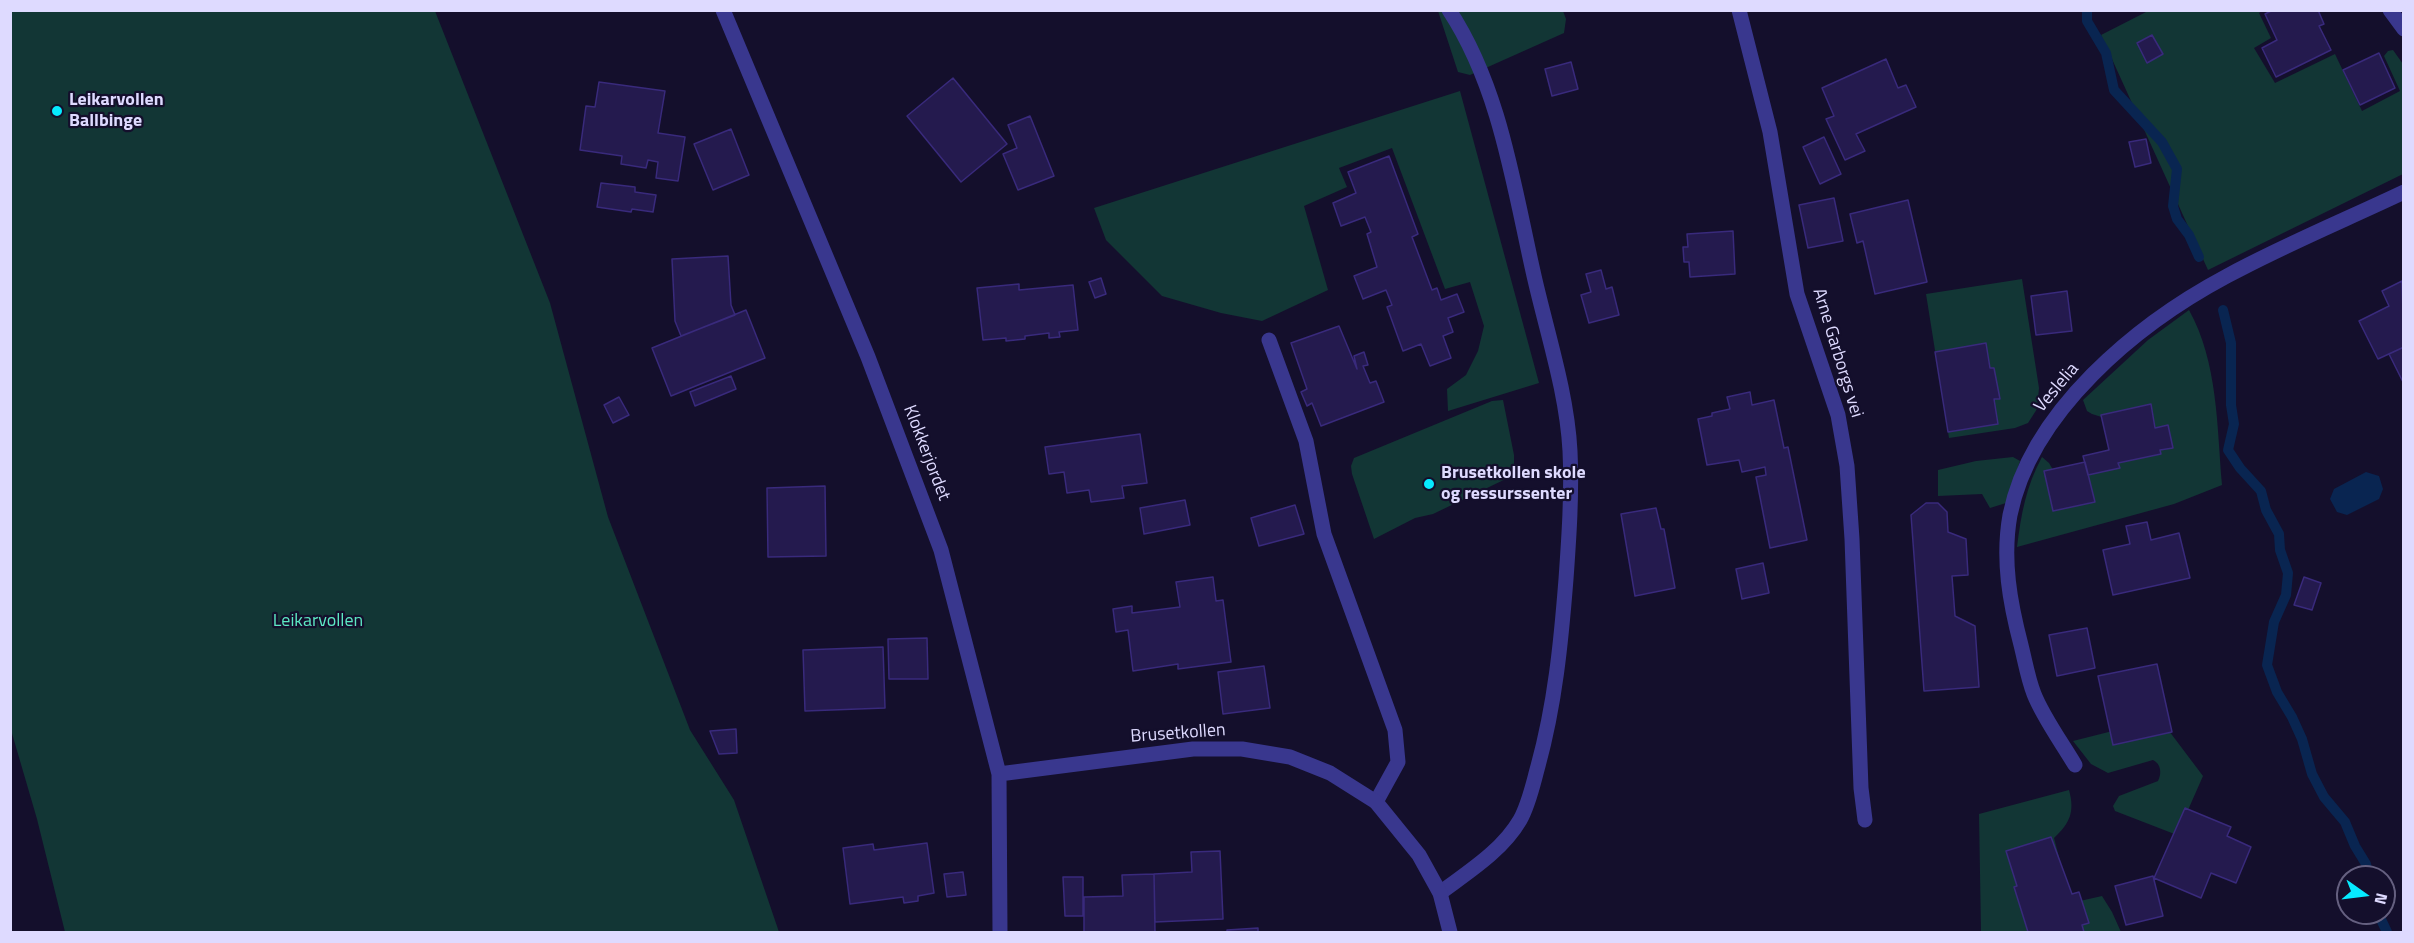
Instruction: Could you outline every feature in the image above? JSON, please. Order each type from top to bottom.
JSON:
[{"type":"street","name":"Klokkerjordet","points":[[723,10],[868,357],[937,537],[999,774],[1000,933]]},
{"type":"street","points":[[1440,893],[1504,841],[1520,820],[1528,801],[1548,730],[1560,654],[1570,530],[1570,451],[1556,368],[1496,113],[1481,72],[1460,27],[1449,10]]},
{"type":"street","name":"Arne Garborgs vei","points":[[1739,10],[1770,132],[1797,294],[1838,415],[1847,466],[1852,539],[1861,788],[1865,820]]},
{"type":"street","points":[[2390,10],[2403,29]]},
{"type":"street","name":"Veslelia","points":[[2075,765],[2034,695],[2008,591],[2007,554],[2010,515],[2022,478],[2038,442],[2085,381],[2153,323],[2226,276],[2403,192]]},
{"type":"street","points":[[1269,340],[1306,441],[1324,534],[1395,730],[1398,762],[1376,802]]},
{"type":"street","name":"Brusetkollen","points":[[999,774],[1192,749],[1242,749],[1290,757],[1330,773],[1376,802],[1419,855],[1440,893],[1450,933]]},
{"type":"green space","name":"Leikarvollen","points":[[11,10],[435,11],[550,303],[608,517],[690,730],[734,800],[779,932],[65,932],[37,819],[11,730]]},
{"type":"green space","points":[[1438,11],[1563,11],[1566,19],[1564,33],[1470,75],[1458,72]]},
{"type":"green space","points":[[2148,11],[2262,11],[2259,13],[2271,38],[2254,48],[2275,83],[2335,54],[2362,111],[2400,91],[2384,56],[2388,51],[2393,50],[2403,64],[2403,174],[2208,270],[2101,35]]},
{"type":"green space","points":[[1460,91],[1539,383],[1448,411],[1447,389],[1466,375],[1478,351],[1484,326],[1470,282],[1445,289],[1392,148],[1339,168],[1347,187],[1304,206],[1328,290],[1262,321],[1221,313],[1162,296],[1106,240],[1094,208]]},
{"type":"green space","points":[[2022,279],[2039,388],[2037,409],[2028,423],[2015,428],[1949,438],[1926,294]]},
{"type":"green space","points":[[2189,310],[2199,330],[2211,373],[2222,485],[2174,504],[2017,547],[2025,501],[2042,457],[2049,463],[2059,480],[2140,429],[2092,414],[2087,411],[2083,400],[2148,340]]},
{"type":"green space","points":[[1503,400],[1514,455],[1514,475],[1433,514],[1415,518],[1374,539],[1352,474],[1351,466],[1354,458],[1492,401]]},
{"type":"green space","points":[[2013,457],[2020,461],[2006,503],[1990,508],[1982,494],[1938,496],[1938,470],[1976,461]]},
{"type":"green space","points":[[2160,719],[2203,776],[2177,835],[2115,811],[2113,806],[2119,796],[2158,781],[2160,769],[2156,762],[2153,760],[2108,773],[2091,764],[2073,741]]},
{"type":"green space","points":[[2069,790],[2070,817],[2054,838],[2071,903],[2102,896],[2121,932],[1981,932],[1979,814]]},
{"type":"water","points":[[2366,472],[2379,476],[2383,489],[2379,499],[2347,515],[2337,512],[2330,499],[2334,489]]},
{"type":"building","points":[[2273,10],[2318,10],[2324,24],[2319,26],[2331,50],[2276,77],[2262,48],[2277,40],[2265,14]]},
{"type":"building","points":[[2152,35],[2163,54],[2147,63],[2137,43]]},
{"type":"building","points":[[2379,53],[2395,88],[2360,105],[2343,70]]},
{"type":"building","points":[[1886,59],[1898,88],[1906,85],[1916,107],[1856,134],[1865,151],[1845,160],[1826,119],[1834,116],[1822,88]]},
{"type":"building","points":[[1571,62],[1578,89],[1552,96],[1545,69]]},
{"type":"building","points":[[953,78],[1007,144],[961,182],[907,116]]},
{"type":"building","points":[[599,82],[665,91],[658,133],[685,137],[678,181],[656,178],[658,162],[648,160],[646,168],[621,164],[622,156],[580,150],[586,106],[595,107]]},
{"type":"building","points":[[1030,116],[1054,176],[1018,190],[1003,154],[1017,148],[1008,125]]},
{"type":"building","points":[[731,129],[749,175],[713,190],[694,144]]},
{"type":"building","points":[[1824,137],[1841,174],[1820,184],[1803,147]]},
{"type":"building","points":[[2146,139],[2151,163],[2135,167],[2129,142]]},
{"type":"building","points":[[1389,156],[1418,234],[1412,237],[1432,290],[1437,288],[1441,300],[1457,294],[1464,312],[1448,318],[1453,332],[1443,336],[1451,358],[1430,366],[1421,344],[1403,351],[1387,307],[1392,305],[1386,290],[1363,299],[1354,276],[1377,267],[1367,234],[1371,232],[1365,217],[1341,226],[1333,203],[1356,193],[1348,172]]},
{"type":"building","points":[[601,183],[635,187],[635,192],[656,195],[653,212],[632,209],[631,212],[597,207]]},
{"type":"building","points":[[1834,198],[1843,241],[1808,248],[1799,205]]},
{"type":"building","points":[[1908,200],[1927,282],[1875,294],[1863,241],[1857,243],[1850,214]]},
{"type":"building","points":[[1733,231],[1735,274],[1690,277],[1689,262],[1684,262],[1683,247],[1688,247],[1687,234]]},
{"type":"building","points":[[728,256],[731,305],[735,315],[681,336],[675,321],[672,259]]},
{"type":"building","points":[[1601,270],[1606,289],[1612,287],[1619,315],[1589,323],[1581,295],[1591,292],[1586,274]]},
{"type":"building","points":[[1101,278],[1106,294],[1095,298],[1089,282]]},
{"type":"building","points":[[2402,281],[2404,347],[2378,359],[2359,321],[2389,306],[2382,291]]},
{"type":"building","points":[[1019,284],[1019,290],[1073,285],[1078,330],[1059,332],[1060,337],[1049,338],[1049,333],[1025,336],[1025,339],[983,340],[977,288]]},
{"type":"building","points":[[2067,291],[2072,331],[2036,335],[2031,296]]},
{"type":"building","points":[[746,310],[765,358],[671,396],[652,348]]},
{"type":"building","points":[[1339,326],[1357,369],[1354,356],[1364,352],[1368,365],[1363,366],[1370,383],[1376,381],[1384,402],[1321,426],[1312,403],[1307,406],[1301,392],[1307,389],[1291,343]]},
{"type":"building","points":[[1986,343],[1990,368],[1994,368],[2000,399],[1994,399],[1998,424],[1948,432],[1935,352]]},
{"type":"building","points":[[2404,347],[2404,384],[2389,354]]},
{"type":"building","points":[[731,376],[736,389],[695,406],[690,392]]},
{"type":"building","points":[[1750,392],[1752,405],[1774,400],[1784,448],[1788,447],[1807,540],[1770,548],[1756,477],[1766,475],[1765,467],[1742,472],[1739,460],[1707,465],[1698,419],[1730,409],[1727,397]]},
{"type":"building","points":[[619,397],[629,415],[613,423],[604,405]]},
{"type":"building","points":[[2151,404],[2155,428],[2168,425],[2173,448],[2160,450],[2161,454],[2118,463],[2120,468],[2088,475],[2083,456],[2109,450],[2101,415]]},
{"type":"building","points":[[1140,434],[1147,483],[1122,486],[1124,498],[1091,502],[1089,490],[1067,493],[1064,472],[1049,474],[1045,447]]},
{"type":"building","points":[[2085,462],[2095,502],[2053,511],[2044,471]]},
{"type":"building","points":[[825,486],[826,556],[768,557],[767,488]]},
{"type":"building","points":[[1185,500],[1190,525],[1144,534],[1140,508]]},
{"type":"building","points":[[1926,503],[1938,503],[1947,512],[1948,532],[1966,539],[1968,575],[1952,576],[1955,616],[1975,626],[1979,687],[1924,691],[1911,515]]},
{"type":"building","points":[[1295,505],[1304,534],[1259,546],[1251,518]]},
{"type":"building","points":[[1656,508],[1661,529],[1664,529],[1675,588],[1635,596],[1621,514]]},
{"type":"building","points":[[2147,522],[2151,540],[2179,533],[2190,578],[2113,595],[2103,550],[2130,544],[2126,526]]},
{"type":"building","points":[[1763,563],[1769,593],[1742,599],[1736,569]]},
{"type":"building","points":[[1213,577],[1216,601],[1223,600],[1231,662],[1178,669],[1178,664],[1133,671],[1128,630],[1116,632],[1113,609],[1132,606],[1132,613],[1180,607],[1176,582]]},
{"type":"building","points":[[2304,577],[2321,583],[2312,610],[2294,605]]},
{"type":"building","points":[[2087,628],[2095,668],[2057,676],[2049,635]]},
{"type":"building","points":[[927,638],[928,679],[889,679],[888,639]]},
{"type":"building","points":[[883,647],[885,708],[805,711],[803,650]]},
{"type":"building","points":[[2157,664],[2172,732],[2113,745],[2098,676]]},
{"type":"building","points":[[1264,666],[1270,708],[1223,714],[1218,672]]},
{"type":"building","points":[[736,729],[737,753],[719,754],[710,731]]},
{"type":"building","points":[[2185,808],[2231,827],[2227,836],[2251,847],[2236,883],[2211,873],[2201,898],[2154,878]]},
{"type":"building","points":[[2051,837],[2072,894],[2079,892],[2089,923],[2082,925],[2084,932],[2028,932],[2006,851]]},
{"type":"building","points":[[927,843],[934,893],[918,896],[918,901],[904,903],[903,897],[850,904],[843,848],[873,844],[874,850]]},
{"type":"building","points":[[1220,851],[1223,919],[1155,922],[1154,874],[1192,872],[1191,852]]},
{"type":"building","points":[[963,872],[966,895],[947,897],[944,874]]},
{"type":"building","points":[[1154,874],[1155,932],[1084,932],[1084,897],[1123,896],[1122,875]]},
{"type":"building","points":[[2153,876],[2163,916],[2126,925],[2115,886]]},
{"type":"building","points":[[1063,877],[1083,877],[1083,916],[1065,916]]},
{"type":"building","points":[[1258,928],[1258,932],[1227,932],[1227,930]]},
{"type":"waterway","points":[[2087,10],[2087,21],[2106,53],[2114,90],[2162,142],[2177,169],[2173,206],[2177,219],[2189,235],[2199,257]]},
{"type":"waterway","points":[[2223,310],[2231,343],[2231,405],[2234,424],[2228,450],[2240,468],[2261,491],[2266,510],[2279,534],[2280,550],[2288,573],[2286,595],[2274,622],[2267,665],[2277,692],[2302,739],[2312,774],[2324,797],[2345,822],[2366,865]]},
{"type":"waterway","points":[[2384,925],[2387,932]]},
{"type":"place","name":"Leikarvollen Ballbinge","points":[[57,111]]},
{"type":"place","name":"Brusetkollen skole og ressurssenter","points":[[1429,484]]}]
